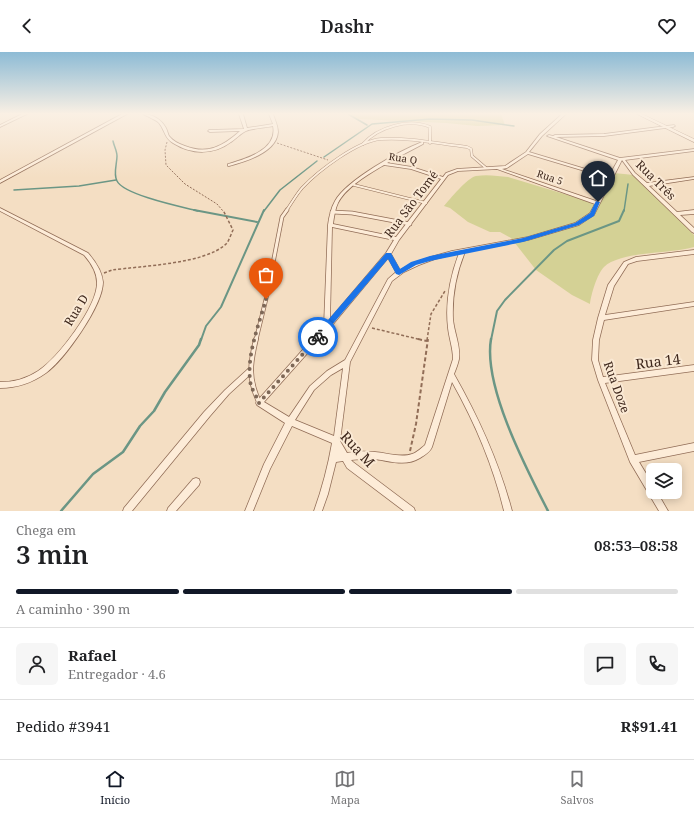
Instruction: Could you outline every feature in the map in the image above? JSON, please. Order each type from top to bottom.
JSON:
[{"type":"street","points":[[0,182],[86,135]]},
{"type":"street","points":[[168,138],[178,145],[196,151],[212,152],[230,143],[239,135]]},
{"type":"street","points":[[229,165],[257,154],[273,141],[275,135]]},
{"type":"street","name":"Rua São Tomé","points":[[259,403],[327,327],[388,254],[397,239],[427,203],[447,174],[457,170],[506,167],[527,153],[541,135]]},
{"type":"street","points":[[544,135],[581,135]]},
{"type":"street","points":[[682,135],[694,141]]},
{"type":"street","name":"Rua Três","points":[[549,136],[621,159],[694,231]]},
{"type":"street","points":[[327,327],[330,225],[332,212],[338,201],[354,185],[382,164],[422,142]]},
{"type":"street","points":[[318,511],[324,498],[334,459],[335,440],[347,362],[364,326],[390,280],[399,272],[414,264],[462,252],[523,240],[577,224],[592,214],[621,159],[694,150]]},
{"type":"street","points":[[527,153],[611,178]]},
{"type":"street","name":"Rua Q","points":[[382,164],[412,168],[443,178]]},
{"type":"street","name":"Rua 5","points":[[496,168],[598,202]]},
{"type":"street","points":[[645,184],[694,178]]},
{"type":"street","points":[[0,209],[86,254],[93,261],[99,275]]},
{"type":"street","points":[[676,214],[694,212]]},
{"type":"street","points":[[330,225],[397,239]]},
{"type":"street","points":[[334,459],[369,455],[407,460],[416,457],[428,447],[452,376],[457,353],[451,328],[452,283],[462,252]]},
{"type":"street","name":"Rua Doze","points":[[664,511],[634,459],[601,380],[595,360],[596,340],[601,318],[614,279],[626,263],[636,259],[694,252]]},
{"type":"street","points":[[388,254],[399,272]]},
{"type":"street","name":"Rua D","points":[[0,385],[10,386],[24,382],[47,369],[59,356],[95,304],[100,283],[99,275]]},
{"type":"street","points":[[601,318],[694,304]]},
{"type":"street","points":[[249,511],[267,467],[290,422],[312,388],[329,373],[347,362]]},
{"type":"street","name":"Rua 14","points":[[601,380],[694,368]]},
{"type":"street","points":[[127,511],[212,408],[250,371]]},
{"type":"street","points":[[452,376],[472,412],[495,463],[508,511]]},
{"type":"street","name":"Rua M","points":[[259,403],[290,422],[335,440],[344,457],[362,475],[410,511]]},
{"type":"street","points":[[634,459],[694,447]]},
{"type":"street","points":[[171,511],[196,482]]},
{"type":"lane","points":[[363,144],[367,138],[372,135]]},
{"type":"lane","points":[[430,135],[430,143]]},
{"type":"lane","points":[[259,403],[252,388],[250,371],[253,349],[266,299],[282,217],[289,204],[311,178],[363,144],[385,138],[470,148],[471,154],[486,168]]},
{"type":"lane","points":[[354,185],[427,203]]},
{"type":"lane","points":[[332,212],[352,213],[410,224]]},
{"type":"path","points":[[99,275],[112,270],[185,260],[211,254],[227,243],[233,230],[221,206],[190,188],[166,165],[165,150],[168,138]]},
{"type":"path","points":[[273,141],[299,149],[318,158],[334,162]]},
{"type":"path","points":[[407,460],[416,424],[428,342],[430,314],[439,298],[452,283]]},
{"type":"path","points":[[364,326],[428,342]]},
{"type":"shaded area","points":[[614,173],[634,175],[694,235],[694,247],[633,255],[612,262],[601,270],[593,290],[590,304],[572,295],[536,270],[511,238],[500,232],[490,232],[468,222],[450,208],[444,206],[468,181],[476,176],[484,175],[508,177],[594,203],[609,178]]},
{"type":"waterway","points":[[324,157],[355,135]]},
{"type":"waterway","points":[[113,141],[117,154],[115,172],[116,178],[122,186],[141,196],[194,210]]},
{"type":"waterway","points":[[264,211],[280,190],[317,161]]},
{"type":"waterway","points":[[14,190],[79,186],[116,180]]},
{"type":"waterway","points":[[624,211],[628,184]]},
{"type":"waterway","points":[[194,210],[257,222]]},
{"type":"waterway","points":[[201,340],[206,326],[221,307],[264,210]]},
{"type":"waterway","points":[[491,340],[497,311],[505,300],[554,250],[567,241],[619,221],[624,210]]},
{"type":"waterway","points":[[61,511],[93,474],[123,452],[140,426],[154,411],[165,392],[199,345],[201,339]]},
{"type":"waterway","points":[[491,339],[490,358],[493,380],[500,403],[518,450],[548,511]]},
{"type":"way so far","points":[[266,299],[250,363],[250,379],[252,388],[259,403],[318,337]]},
{"type":"route","points":[[318,337],[388,254],[399,272],[430,258],[523,240],[577,224],[592,214],[598,202]]}]
